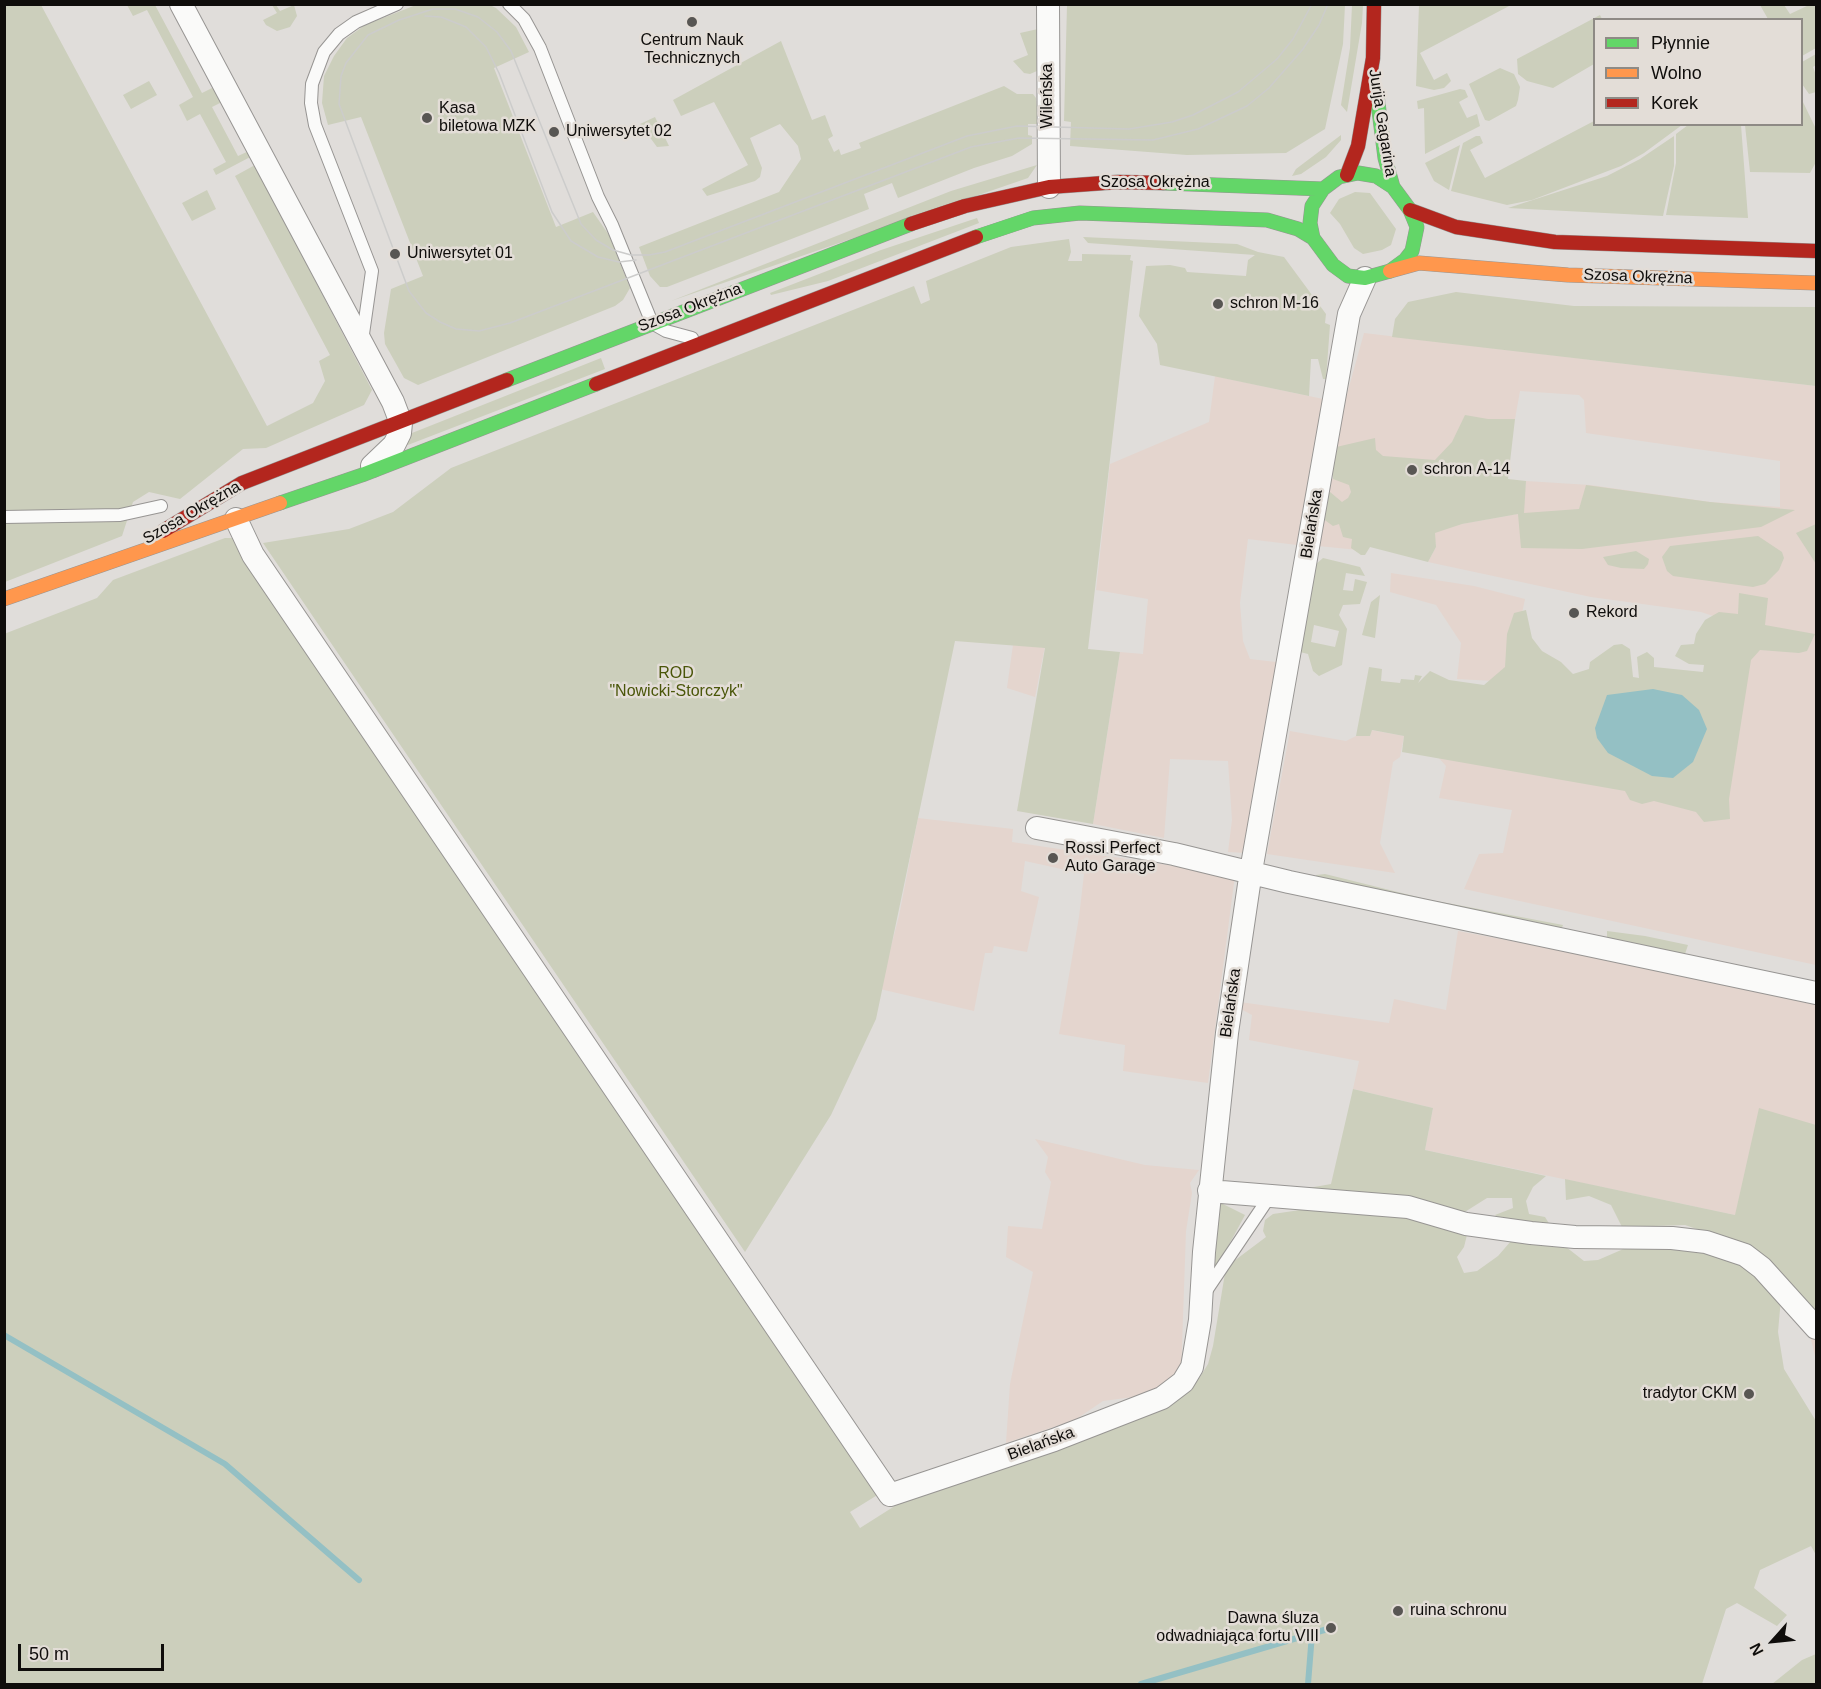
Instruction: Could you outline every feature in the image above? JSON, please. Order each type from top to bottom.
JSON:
[{"type":"street","points":[[181,4],[393,402],[400,423],[400,433],[394,445],[362,475]]},
{"type":"street","name":"Wileńska","points":[[1048,4],[1049,187]]},
{"type":"street","name":"Jurija Gagarina","points":[[1347,175],[1358,146],[1372,58],[1374,4]]},
{"type":"street","name":"Jurija Gagarina","points":[[1372,58],[1385,158],[1393,188]]},
{"type":"street","points":[[1347,175],[1376,176],[1393,188],[1410,210],[1417,227],[1416,239],[1405,260],[1390,271],[1365,278],[1341,272],[1317,243],[1310,213],[1323,189],[1347,175]]},
{"type":"street","name":"Szosa Okrężna","points":[[92,567],[163,531],[227,490],[652,323],[930,217],[965,206],[1049,187],[1118,182],[1323,189]]},
{"type":"street","name":"Szosa Okrężna","points":[[1410,210],[1456,227],[1555,242],[1816,251]]},
{"type":"street","name":"Szosa Okrężna","points":[[4,599],[362,475],[1008,225],[1033,218],[1080,213],[1267,220],[1298,230],[1317,243]]},
{"type":"street","name":"Szosa Okrężna","points":[[1390,271],[1419,263],[1568,275],[1816,283]]},
{"type":"street","name":"Bielańska","points":[[1341,272],[1349,314]]},
{"type":"street","name":"Bielańska","points":[[236,519],[253,555],[890,1495],[1054,1440],[1162,1398],[1183,1382],[1195,1357],[1202,1297],[1209,1191],[1228,1021],[1251,871],[1349,314],[1365,278]]},
{"type":"street","points":[[1037,828],[1251,871],[1289,882],[1816,993]]},
{"type":"street","points":[[1209,1191],[1408,1206],[1466,1224],[1531,1233],[1575,1237],[1672,1238],[1706,1242],[1745,1256],[1762,1268],[1816,1328]]},
{"type":"lane","points":[[362,342],[372,271],[315,125],[311,103],[312,84],[324,52],[335,38],[356,22],[397,4]]},
{"type":"lane","points":[[509,4],[524,19],[540,48],[598,197],[612,225],[652,323],[666,331],[711,340]]},
{"type":"lane","points":[[4,517],[120,514],[161,506]]},
{"type":"lane","points":[[1202,1297],[1270,1196]]},
{"type":"shaded area","points":[[1364,333],[1816,386],[1816,965],[1464,889],[1479,854],[1503,853],[1512,810],[1439,798],[1446,766],[1438,757],[1728,799],[1716,617],[1701,612],[1591,597],[1428,562],[1436,547],[1433,529],[1523,513],[1526,481],[1590,485],[1710,502],[1780,507],[1780,461],[1586,433],[1584,400],[1579,395],[1520,391],[1515,419],[1488,419],[1485,502],[1332,448]]},
{"type":"shaded area","points":[[1215,376],[1323,399],[1297,545],[1248,539],[1240,603],[1243,641],[1250,659],[1276,662],[1246,853],[1228,852],[1232,820],[1228,761],[1170,759],[1164,838],[1093,824],[1120,652],[1143,654],[1148,599],[1096,590],[1110,464],[1209,422]]},
{"type":"shaded area","points":[[1326,478],[1351,481],[1358,550],[1318,546]]},
{"type":"shaded area","points":[[1391,573],[1474,586],[1525,599],[1507,685],[1495,681],[1457,679],[1461,643],[1436,605],[1390,592]]},
{"type":"shaded area","points":[[1013,645],[1045,646],[1035,697],[1007,688]]},
{"type":"shaded area","points":[[1371,730],[1404,736],[1400,757],[1393,762],[1380,843],[1395,873],[1267,854],[1290,731],[1346,741],[1356,736],[1370,736]]},
{"type":"shaded area","points":[[918,818],[1013,829],[1012,842],[1235,875],[1208,1083],[1123,1071],[1125,1045],[1059,1034],[1084,874],[1025,861],[1021,891],[1039,897],[1027,952],[994,946],[992,953],[985,953],[974,1011],[880,989],[899,916]]},
{"type":"shaded area","points":[[1458,931],[1619,961],[1816,1002],[1816,1360],[1790,1253],[1735,1215],[1425,1150],[1433,1108],[1353,1089],[1359,1061],[1249,1040],[1252,1015],[1239,1008],[1240,1002],[1389,1023],[1394,999],[1446,1010]]},
{"type":"shaded area","points":[[1035,1139],[1145,1165],[1199,1170],[1190,1183],[1192,1193],[1186,1231],[1181,1375],[1149,1395],[1103,1401],[1075,1420],[1006,1443],[1010,1384],[1033,1272],[1006,1257],[1008,1226],[1042,1229],[1051,1182],[1045,1172],[1048,1157]]},
{"type":"green space","points":[[488,4],[496,8],[516,27],[529,52],[494,68],[556,227],[593,212],[609,235],[630,288],[623,300],[615,306],[418,385],[404,378],[385,344],[384,333],[391,289],[423,276],[361,117],[328,125],[322,103],[324,76],[334,56],[347,38],[365,25],[416,5]]},
{"type":"green space","points":[[1419,4],[1511,5],[1420,53],[1434,80],[1447,73],[1451,81],[1444,88],[1434,90],[1416,86]]},
{"type":"green space","points":[[5,5],[41,5],[267,426],[313,403],[325,381],[319,361],[330,355],[235,176],[255,165],[372,390],[364,405],[266,448],[243,449],[180,499],[149,492],[133,502],[122,536],[5,582]]},
{"type":"green space","points":[[127,5],[155,5],[202,93],[216,86],[224,101],[212,107],[238,156],[251,150],[254,155],[216,175],[213,169],[226,162],[200,114],[187,121],[179,105],[193,97],[147,10],[133,16]]},
{"type":"green space","points":[[272,5],[276,5],[280,11],[294,5],[297,16],[290,27],[277,31],[266,25],[263,20],[277,13]]},
{"type":"green space","points":[[1067,5],[1345,5],[1343,44],[1325,129],[1286,153],[1187,155],[1070,146],[1071,122],[1064,121]]},
{"type":"green space","points":[[1352,5],[1363,5],[1347,112],[1341,105],[1350,48]]},
{"type":"green space","points":[[1760,5],[1784,5],[1790,14],[1809,5],[1816,5],[1816,48],[1803,55],[1803,18],[1767,18]]},
{"type":"green space","points":[[1593,19],[1593,65],[1553,88],[1527,81],[1518,74],[1517,59]]},
{"type":"green space","points":[[1038,29],[1037,71],[1030,74],[1024,73],[1013,61],[1028,55],[1020,33]]},
{"type":"green space","points":[[781,41],[812,120],[825,115],[833,136],[828,139],[834,152],[839,149],[841,155],[861,148],[859,143],[1004,86],[1017,94],[1033,94],[1036,98],[1039,124],[1028,124],[1028,135],[1032,136],[1032,144],[1012,156],[974,168],[898,198],[892,183],[864,194],[869,209],[667,287],[660,287],[650,276],[639,247],[779,192],[801,159],[798,146],[780,124],[750,138],[762,168],[760,177],[755,181],[707,196],[702,189],[748,165],[714,102],[681,116],[673,100]]},
{"type":"green space","points":[[1816,54],[1816,65],[1813,67],[1816,75],[1816,92],[1809,94],[1803,85],[1803,61]]},
{"type":"green space","points":[[1500,68],[1514,74],[1520,87],[1518,100],[1516,106],[1489,121],[1485,120],[1469,84]]},
{"type":"green space","points":[[149,81],[157,95],[131,109],[123,95]]},
{"type":"green space","points":[[1460,89],[1465,90],[1468,97],[1459,102],[1467,118],[1477,114],[1480,126],[1425,154],[1424,108],[1418,109],[1417,101]]},
{"type":"green space","points":[[1803,102],[1816,129],[1816,162],[1810,173],[1750,172],[1745,126],[1803,126]]},
{"type":"green space","points":[[655,117],[669,146],[657,147],[640,124]]},
{"type":"green space","points":[[1593,122],[1593,126],[1681,126],[1644,153],[1621,166],[1532,200],[1507,205],[1451,191],[1463,143],[1476,136],[1480,136],[1483,143],[1470,150],[1485,178]]},
{"type":"green space","points":[[1687,126],[1741,126],[1748,218],[1666,215],[1676,163],[1676,134]]},
{"type":"green space","points":[[1341,135],[1341,140],[1326,157],[1301,174],[1292,176],[1296,169]]},
{"type":"green space","points":[[1674,136],[1674,166],[1663,216],[1508,208],[1607,176],[1640,159]]},
{"type":"green space","points":[[1460,145],[1449,190],[1434,181],[1425,163]]},
{"type":"green space","points":[[1037,165],[1028,178],[671,301],[951,191]]},
{"type":"green space","points":[[207,190],[216,209],[192,221],[182,203]]},
{"type":"green space","points":[[1355,192],[1370,193],[1396,229],[1391,245],[1382,250],[1363,254],[1354,248],[1340,224],[1330,213],[1339,199]]},
{"type":"green space","points":[[977,218],[979,223],[828,281],[771,295],[770,293],[881,250]]},
{"type":"green space","points":[[1083,237],[1237,244],[1258,252],[1284,257],[1326,314],[1325,323],[1330,325],[1326,379],[1323,379],[1318,359],[1311,359],[1309,396],[1160,365],[1157,344],[1139,316],[1146,266],[1170,265],[1185,268],[1187,272],[1246,276],[1248,260],[1255,255],[1088,243]]},
{"type":"green space","name":"ROD \"Nowicki-Storczyk\"","points":[[1069,239],[1071,252],[1068,261],[1082,261],[1082,254],[1131,255],[1130,260],[1133,261],[1088,649],[1120,652],[1093,824],[1017,811],[1045,648],[955,641],[876,1019],[831,1115],[745,1252],[263,543],[349,529],[393,512],[451,468],[914,286],[921,304],[930,300],[926,281],[1011,247]]},
{"type":"green space","points":[[1456,292],[1574,306],[1816,307],[1816,386],[1392,337],[1395,319],[1408,302]]},
{"type":"green space","points":[[601,358],[605,369],[400,448],[407,435]]},
{"type":"green space","points":[[1465,415],[1488,419],[1515,419],[1508,479],[1526,481],[1524,513],[1579,509],[1586,485],[1710,502],[1795,510],[1761,527],[1582,549],[1521,548],[1518,514],[1462,524],[1435,533],[1436,547],[1428,562],[1370,547],[1365,555],[1361,555],[1351,548],[1352,539],[1343,537],[1339,524],[1333,526],[1322,518],[1324,501],[1330,492],[1342,502],[1351,492],[1349,485],[1333,479],[1332,448],[1375,438],[1376,450],[1383,456],[1435,460],[1452,442]]},
{"type":"green space","points":[[1816,524],[1816,564],[1796,533]]},
{"type":"green space","points":[[1758,536],[1782,552],[1784,558],[1779,570],[1765,584],[1753,587],[1673,576],[1667,571],[1662,557],[1670,546]]},
{"type":"green space","points":[[225,538],[235,538],[608,1092],[665,1183],[879,1494],[850,1512],[860,1528],[909,1497],[1182,1394],[1200,1377],[1208,1364],[1226,1267],[1266,1237],[1263,1231],[1265,1220],[1273,1214],[1327,1206],[1405,1213],[1467,1235],[1464,1247],[1457,1257],[1464,1273],[1477,1271],[1498,1256],[1511,1241],[1561,1243],[1584,1261],[1598,1260],[1635,1244],[1658,1243],[1732,1257],[1781,1298],[1778,1332],[1784,1369],[1816,1421],[1816,1555],[1811,1546],[1760,1570],[1754,1588],[1787,1615],[1777,1626],[1737,1603],[1726,1609],[1702,1684],[5,1684],[4,634],[97,598],[113,580]]},
{"type":"green space","points":[[1636,551],[1649,559],[1644,569],[1608,565],[1603,557]]},
{"type":"green space","points":[[1323,558],[1360,567],[1365,576],[1346,573],[1343,590],[1353,591],[1355,579],[1367,582],[1360,604],[1343,605],[1339,615],[1347,629],[1342,665],[1319,676],[1313,671],[1308,654],[1300,652],[1315,565]],"holes":[[[1314,625],[1339,631],[1335,647],[1311,642]]]},
{"type":"green space","points":[[1739,593],[1768,598],[1765,625],[1815,634],[1807,651],[1799,653],[1760,650],[1751,660],[1729,799],[1730,819],[1704,822],[1696,812],[1654,801],[1642,804],[1630,800],[1625,791],[1402,752],[1404,736],[1372,730],[1370,736],[1356,736],[1369,667],[1382,669],[1381,681],[1400,683],[1401,679],[1414,680],[1415,675],[1422,676],[1418,683],[1430,671],[1449,680],[1484,685],[1505,667],[1507,634],[1514,613],[1526,610],[1532,638],[1542,651],[1561,662],[1573,674],[1589,669],[1590,662],[1614,645],[1622,644],[1630,649],[1633,677],[1639,678],[1637,657],[1647,652],[1654,658],[1654,667],[1703,672],[1704,665],[1689,664],[1675,656],[1681,645],[1694,644],[1696,634],[1705,620],[1719,612],[1738,614]]},
{"type":"green space","points":[[1380,595],[1375,638],[1362,635],[1371,602]]},
{"type":"green space","points":[[1325,874],[1426,899],[1563,925],[1561,930],[1317,879],[1316,875]]},
{"type":"green space","points":[[1607,931],[1688,945],[1684,957],[1607,941]]},
{"type":"green space","points":[[1353,1089],[1433,1108],[1425,1150],[1546,1176],[1533,1187],[1526,1201],[1529,1214],[1545,1217],[1550,1225],[1500,1219],[1495,1215],[1513,1208],[1512,1198],[1487,1198],[1460,1215],[1303,1189],[1331,1184]]},
{"type":"green space","points":[[1759,1108],[1816,1125],[1816,1315],[1741,1244],[1685,1225],[1622,1227],[1611,1205],[1589,1196],[1566,1200],[1565,1179],[1735,1215]]},
{"type":"green space","points":[[1215,1200],[1245,1215],[1211,1278]]},
{"type":"green space","points":[[1816,1654],[1816,1684],[1772,1684],[1802,1660]]},
{"type":"water","points":[[1653,689],[1682,695],[1699,710],[1707,729],[1693,762],[1673,778],[1652,776],[1608,753],[1597,738],[1595,728],[1607,695]]},
{"type":"waterway","points":[[4,1335],[225,1464],[359,1580]]},
{"type":"waterway","points":[[1141,1684],[1331,1628]]},
{"type":"waterway","points":[[1308,1684],[1312,1634]]},
{"type":"tram line","points":[[1312,4],[1293,39],[1277,59],[1238,92],[1193,115],[1172,122],[1129,129],[1017,126],[967,136],[665,252],[649,255],[631,255],[613,250],[596,240],[581,224],[511,51],[497,32],[478,17],[455,9],[433,9],[399,20],[368,35],[346,63],[341,76],[339,104],[409,291],[426,313],[440,322],[456,329],[479,331],[510,323],[971,147],[1019,138],[1153,140],[1198,129],[1247,106],[1269,88],[1303,49],[1319,25],[1328,4]]},
{"type":"tram line","points":[[425,16],[441,17],[466,27],[486,47],[499,73],[552,212],[571,241],[598,257],[619,262],[636,260]]},
{"type":"traffic: fast","points":[[1377,95],[1385,158],[1393,187]]},
{"type":"traffic: fast","points":[[1358,173],[1376,176],[1393,187],[1410,210],[1417,227],[1412,251],[1405,260],[1390,271],[1365,278],[1348,276],[1333,265],[1313,238],[1310,223],[1312,206],[1323,189],[1339,177],[1358,173]]},
{"type":"traffic: fast","points":[[1163,183],[1323,189]]},
{"type":"traffic: fast","points":[[976,237],[1033,218],[1080,213],[1267,220],[1298,229],[1313,238]]},
{"type":"traffic: fast","points":[[507,380],[911,224]]},
{"type":"traffic: fast","points":[[280,503],[362,475],[596,384]]},
{"type":"traffic: slow","points":[[1390,271],[1419,263],[1568,275],[1816,283]]},
{"type":"traffic: slow","points":[[4,599],[280,503]]},
{"type":"traffic: jam","points":[[1347,175],[1358,146],[1373,58],[1374,4]]},
{"type":"traffic: jam","points":[[911,224],[965,206],[1049,187],[1118,182],[1163,183]]},
{"type":"traffic: jam","points":[[1410,210],[1456,227],[1555,242],[1816,251]]},
{"type":"traffic: jam","points":[[596,384],[976,237]]},
{"type":"traffic: jam","points":[[163,531],[242,483],[507,380]]},
{"type":"place","name":"Centrum Nauk Technicznych","points":[[692,22]]},
{"type":"place","name":"Kasa biletowa MZK","points":[[427,118]]},
{"type":"place","name":"Uniwersytet 02","points":[[554,132]]},
{"type":"place","name":"Uniwersytet 01","points":[[395,254]]},
{"type":"place","name":"schron M-16","points":[[1218,304]]},
{"type":"place","name":"schron A-14","points":[[1412,470]]},
{"type":"place","name":"Rekord","points":[[1574,613]]},
{"type":"place","name":"Rossi Perfect Auto Garage","points":[[1053,858]]},
{"type":"place","name":"tradytor CKM","points":[[1749,1394]]},
{"type":"place","name":"ruina schronu","points":[[1398,1611]]},
{"type":"place","name":"Dawna śluza odwadniająca fortu VIII","points":[[1331,1628]]}]
